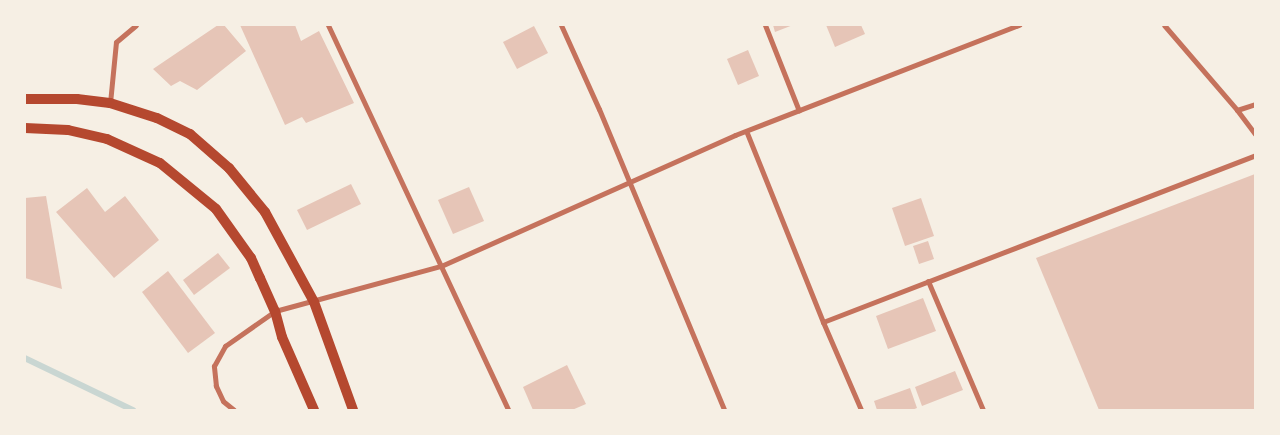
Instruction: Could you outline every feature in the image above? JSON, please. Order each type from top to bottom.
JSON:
[{"type":"main road","points":[[25,100],[77,99],[110,103],[157,118],[190,134],[229,168],[265,212],[314,302],[353,410]]},
{"type":"main road","points":[[25,128],[68,130],[107,139],[160,163],[216,209],[250,258],[275,312],[282,337],[314,410]]},
{"type":"street","points":[[110,103],[116,42],[136,25]]},
{"type":"street","points":[[328,25],[508,410]]},
{"type":"street","points":[[561,25],[630,182],[724,410]]},
{"type":"street","points":[[765,25],[799,110]]},
{"type":"street","points":[[234,410],[223,402],[216,386],[214,366],[225,346],[275,312],[441,266],[735,135],[747,133],[799,110],[1019,25]]},
{"type":"street","points":[[1164,25],[1237,110],[1255,134]]},
{"type":"street","points":[[1237,110],[1255,104]]},
{"type":"street","points":[[747,133],[823,322],[861,410]]},
{"type":"street","points":[[823,322],[1255,155]]},
{"type":"street","points":[[928,281],[983,410]]},
{"type":"building","points":[[218,25],[224,25],[246,51],[197,90],[180,81],[171,86],[153,69]]},
{"type":"building","points":[[240,25],[295,25],[301,41],[319,31],[354,103],[306,123],[302,117],[285,125]]},
{"type":"building","points":[[773,25],[793,25],[775,32]]},
{"type":"building","points":[[826,25],[861,25],[865,34],[835,47]]},
{"type":"building","points":[[534,26],[548,53],[517,69],[503,42]]},
{"type":"building","points":[[748,50],[759,76],[738,85],[727,59]]},
{"type":"building","points":[[1255,174],[1255,410],[1099,410],[1036,258]]},
{"type":"building","points":[[351,184],[361,204],[307,230],[297,210]]},
{"type":"building","points":[[469,187],[484,221],[453,234],[438,200]]},
{"type":"building","points":[[87,188],[105,212],[125,196],[159,240],[114,278],[56,212]]},
{"type":"building","points":[[46,196],[62,289],[25,278],[25,198]]},
{"type":"building","points":[[921,198],[934,236],[905,246],[892,208]]},
{"type":"building","points":[[928,241],[934,259],[919,264],[913,246]]},
{"type":"building","points":[[218,253],[230,268],[194,295],[183,280]]},
{"type":"building","points":[[168,271],[215,333],[188,353],[142,292]]},
{"type":"building","points":[[923,298],[936,331],[888,349],[876,316]]},
{"type":"building","points":[[567,365],[586,404],[572,410],[533,410],[523,387]]},
{"type":"building","points":[[955,371],[963,390],[922,406],[915,387]]},
{"type":"building","points":[[910,388],[917,408],[912,410],[877,410],[874,401]]},
{"type":"waterway","points":[[25,358],[133,410]]}]
